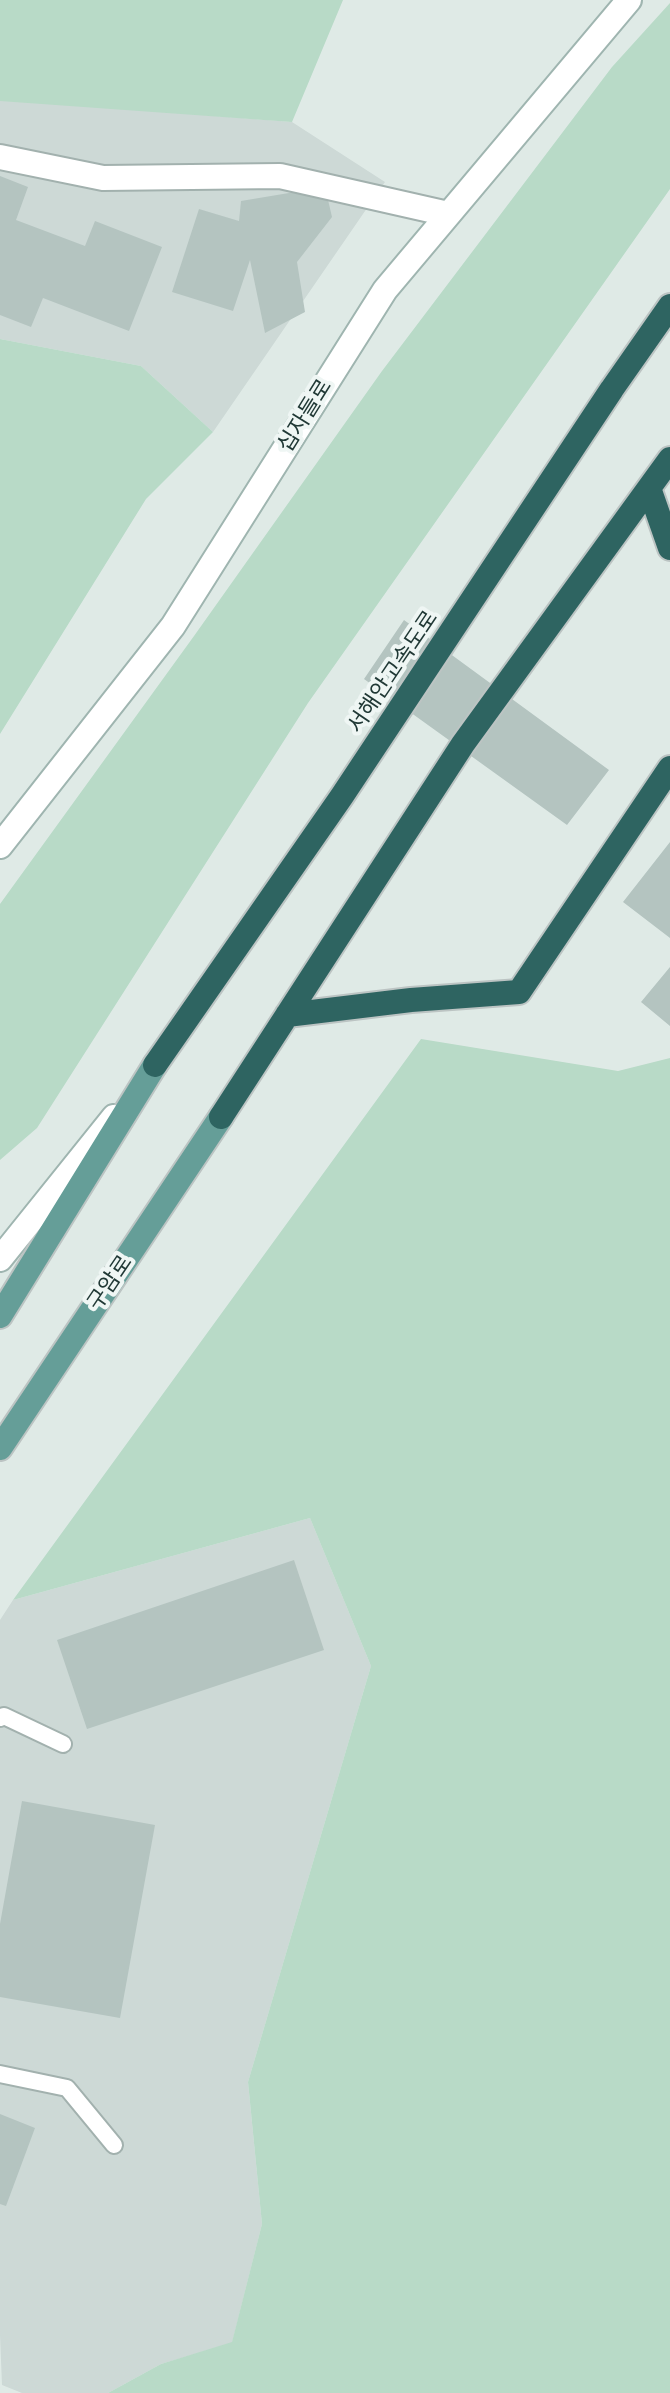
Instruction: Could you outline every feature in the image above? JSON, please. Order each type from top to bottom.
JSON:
[{"type":"highway","name":"서해안고속도로","points":[[155,1065],[342,796],[670,306]]},
{"type":"highway","points":[[221,1117],[463,744],[670,459]]},
{"type":"highway","points":[[649,488],[670,548]]},
{"type":"highway","points":[[287,1015],[411,1000],[519,992],[670,768]]},
{"type":"main road","name":"십자들로","points":[[0,846],[173,626],[385,290],[629,0]]},
{"type":"main road","points":[[0,157],[103,178],[280,176],[448,214]]},
{"type":"main road","points":[[0,1259],[155,1065]]},
{"type":"main road","points":[[0,1316],[155,1065]]},
{"type":"main road","name":"구암로","points":[[0,1448],[221,1117]]},
{"type":"lane","points":[[0,1718],[4,1716],[63,1744]]},
{"type":"lane","points":[[0,2074],[67,2088],[114,2145]]},
{"type":"shaded area","points":[[0,99],[292,122],[385,182],[213,432],[141,366],[0,339]]},
{"type":"shaded area","points":[[310,1518],[371,1666],[248,2082],[262,2224],[232,2343],[161,2364],[108,2393],[22,2393],[2,2385],[0,2335],[0,1620],[13,1600]]},
{"type":"green space","points":[[0,0],[343,0],[292,122],[0,101]]},
{"type":"green space","points":[[670,3],[670,189],[308,703],[37,1128],[0,1160],[0,904],[382,371],[612,67]]},
{"type":"green space","points":[[0,339],[141,366],[213,432],[146,499],[0,734]]},
{"type":"green space","points":[[421,1039],[618,1071],[670,1058],[670,2393],[108,2393],[161,2364],[232,2342],[262,2224],[248,2082],[371,1666],[310,1518],[13,1600]]},
{"type":"building","points":[[0,176],[28,187],[16,220],[85,246],[95,221],[162,247],[129,331],[43,298],[31,327],[0,315]]},
{"type":"building","points":[[325,187],[332,217],[297,262],[305,312],[265,333],[250,260],[233,311],[172,292],[199,209],[239,221],[241,201]]},
{"type":"building","points":[[404,620],[609,770],[567,825],[364,679]]},
{"type":"building","points":[[670,842],[670,938],[623,902]]},
{"type":"building","points":[[670,967],[670,1026],[641,1002]]},
{"type":"building","points":[[294,1560],[324,1650],[87,1729],[57,1640]]},
{"type":"building","points":[[22,1801],[155,1825],[120,2018],[0,1997],[0,1924]]},
{"type":"building","points":[[0,2114],[35,2128],[6,2206],[0,2204]]}]
